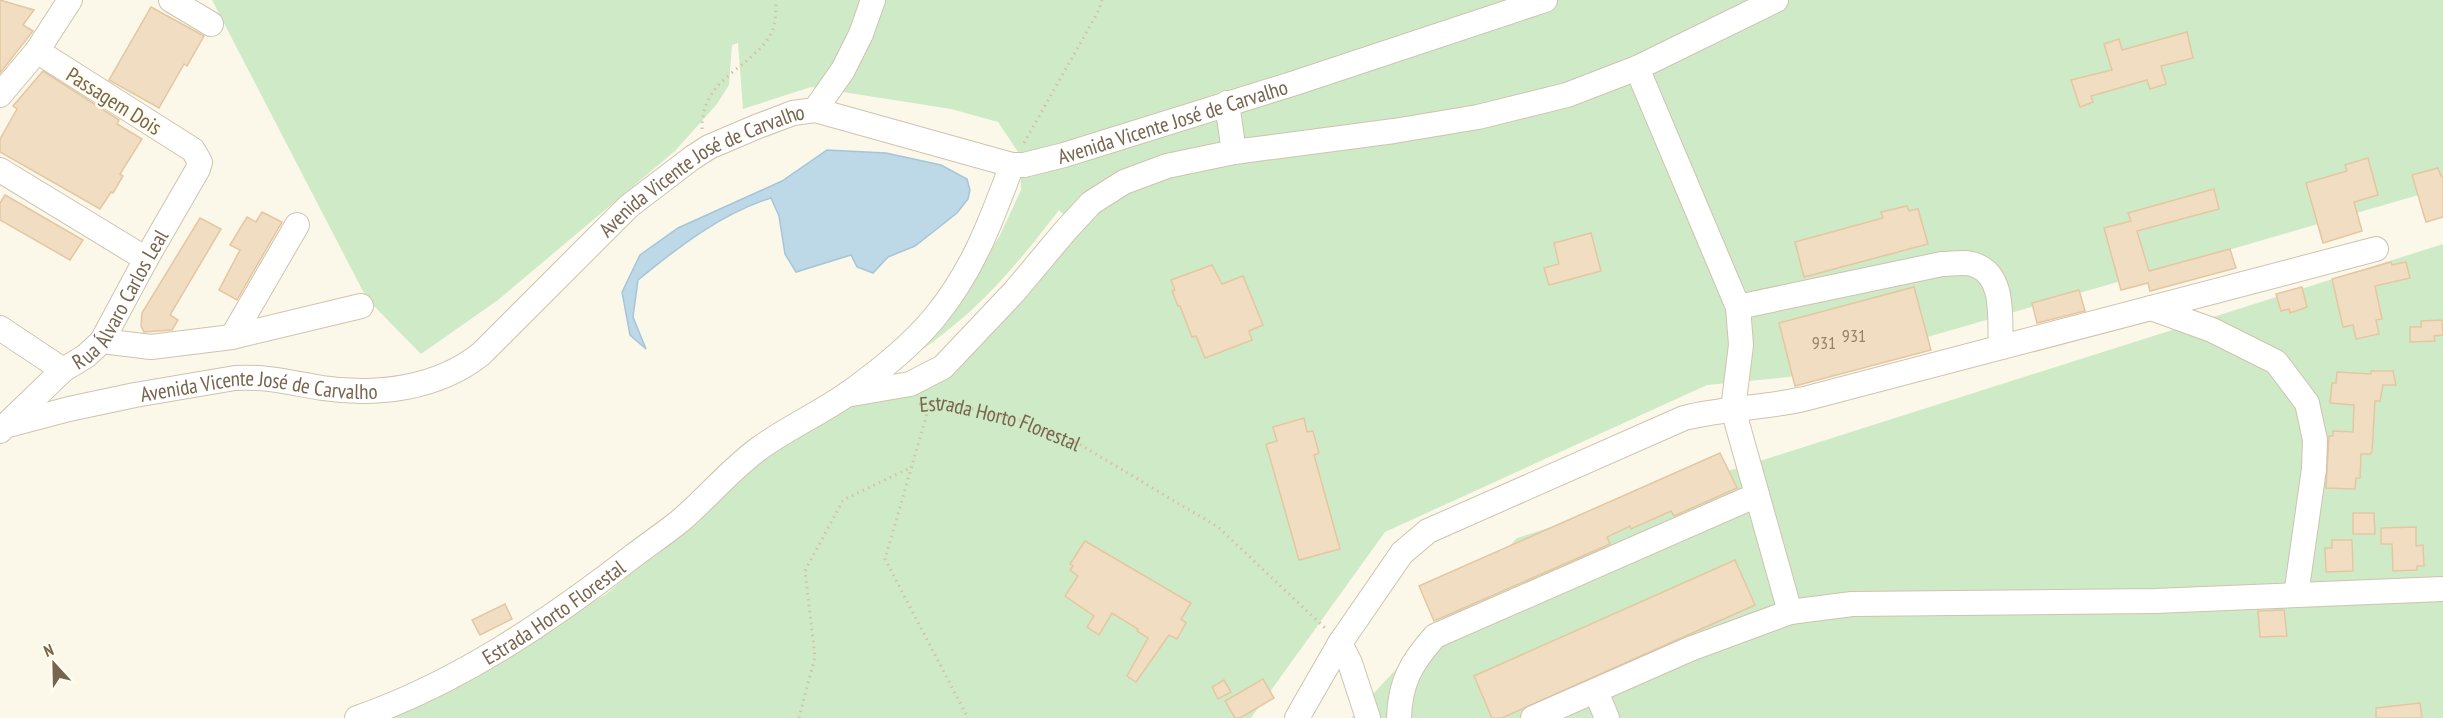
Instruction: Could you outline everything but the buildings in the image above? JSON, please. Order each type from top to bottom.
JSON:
[{"type":"street","points":[[0,95],[37,51],[70,0]]},
{"type":"street","points":[[171,0],[211,24]]},
{"type":"street","points":[[815,110],[843,70],[861,34],[873,0]]},
{"type":"street","name":"Avenida Vicente José de Carvalho","points":[[2,429],[124,398],[235,378],[272,378],[322,388],[373,391],[401,388],[448,375],[481,354],[629,206],[710,147],[777,118],[815,110],[1012,165],[1043,161],[1545,0]]},
{"type":"street","points":[[840,399],[910,384],[943,367],[1014,292],[1091,203],[1124,182],[1167,166],[1234,152],[1394,131],[1478,117],[1567,95],[1637,68],[1776,0]]},
{"type":"street","name":"Passagem Dois","points":[[37,51],[193,150]]},
{"type":"street","points":[[1637,68],[1738,307],[1741,345],[1733,409],[1790,612]]},
{"type":"street","points":[[1227,103],[1234,152]]},
{"type":"street","name":"Rua Álvaro Carlos Leal","points":[[2,429],[63,370],[86,356],[102,341],[198,170],[200,162],[193,150]]},
{"type":"street","name":"Estrada Horto Florestal","points":[[357,718],[387,707],[438,683],[547,620],[681,520],[722,479],[755,451],[840,399],[899,353],[934,318],[966,272],[986,235],[1012,165]]},
{"type":"street","points":[[0,170],[146,259]]},
{"type":"street","points":[[232,337],[297,225]]},
{"type":"street","points":[[1297,718],[1340,643],[1402,553],[1428,531],[1684,418],[1708,412],[1760,407],[1804,399],[2376,249]]},
{"type":"street","points":[[1738,307],[1942,264],[1973,264],[1990,272],[1997,286],[2001,347]]},
{"type":"street","points":[[102,341],[151,346],[232,337],[361,306]]},
{"type":"street","points":[[2151,308],[2211,330],[2276,362],[2307,404],[2315,440],[2314,469],[2296,595]]},
{"type":"street","points":[[3,336],[63,370]]},
{"type":"street","points":[[1399,718],[1402,688],[1410,669],[1415,659],[1435,636],[1757,495]]},
{"type":"street","points":[[1533,718],[1690,649],[1790,612],[1852,604],[2155,601],[2443,589]]},
{"type":"street","points":[[1340,643],[1350,663],[1368,718]]},
{"type":"street","points":[[1596,692],[1607,718]]},
{"type":"path","points":[[710,147],[701,127],[711,97],[729,73],[768,39],[776,12],[776,0]]},
{"type":"path","points":[[1012,165],[1099,10],[1102,0]]},
{"type":"path","name":"Estrada Horto Florestal","points":[[910,405],[944,402],[1024,421],[1088,449],[1218,527],[1340,643]]},
{"type":"path","points":[[930,403],[885,559],[968,718]]},
{"type":"path","points":[[799,718],[815,657],[805,571],[843,500],[912,467]]},
{"type":"green space","points":[[212,0],[2443,0],[2443,188],[1789,377],[1707,385],[1385,532],[1251,718],[367,718],[390,711],[605,595],[686,528],[749,463],[808,424],[922,374],[1076,226],[1059,210],[1011,270],[975,306],[915,354],[960,297],[999,237],[1021,190],[1020,155],[998,122],[951,109],[811,87],[743,109],[738,43],[732,45],[729,85],[717,104],[675,151],[498,300],[421,354],[367,299]]},
{"type":"green space","points":[[2443,244],[2443,718],[1351,718],[1517,538]]},
{"type":"water","points":[[827,150],[886,153],[941,165],[967,179],[970,190],[968,199],[957,213],[915,246],[888,257],[873,273],[857,267],[851,255],[796,272],[785,254],[779,216],[771,198],[753,205],[701,233],[638,280],[633,317],[646,349],[630,335],[622,292],[640,255],[678,228],[782,181]]}]
